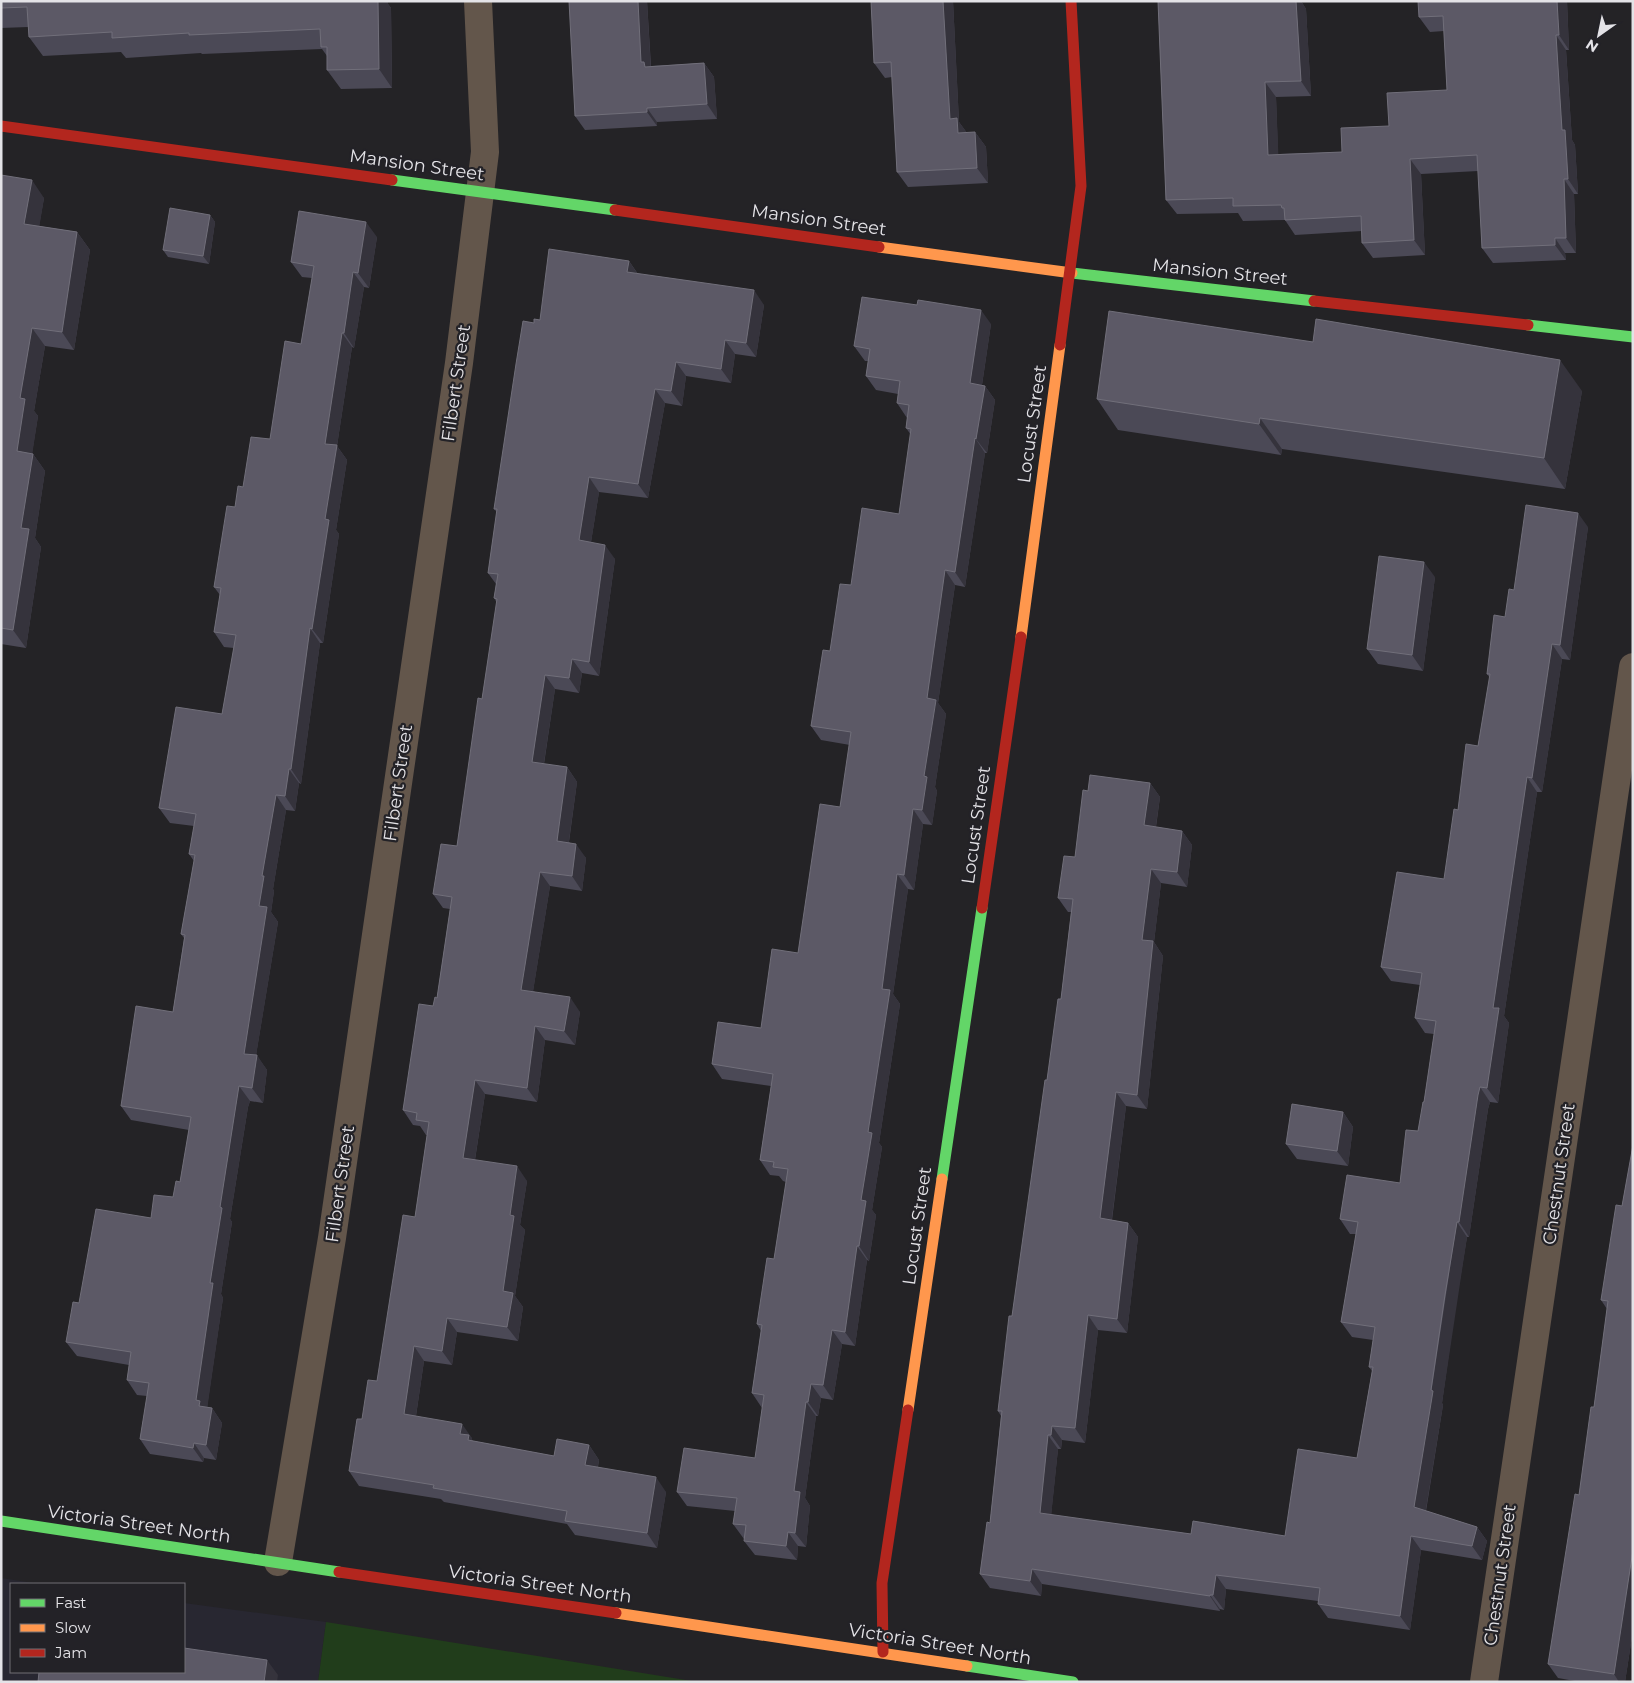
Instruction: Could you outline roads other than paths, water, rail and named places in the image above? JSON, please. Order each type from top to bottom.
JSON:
[{"type":"street","name":"Filbert Street","points":[[278,1562],[334,1228],[458,373],[481,192],[484,152],[478,1]]},
{"type":"street","name":"Locust Street","points":[[883,1652],[882,1583],[1012,699],[1081,186],[1071,1]]},
{"type":"street","name":"Mansion Street","points":[[1,126],[1070,273],[1633,337]]},
{"type":"street","name":"Chestnut Street","points":[[1484,1682],[1624,791],[1633,667]]},
{"type":"street","name":"Victoria Street North","points":[[1,1521],[1073,1682]]}]
